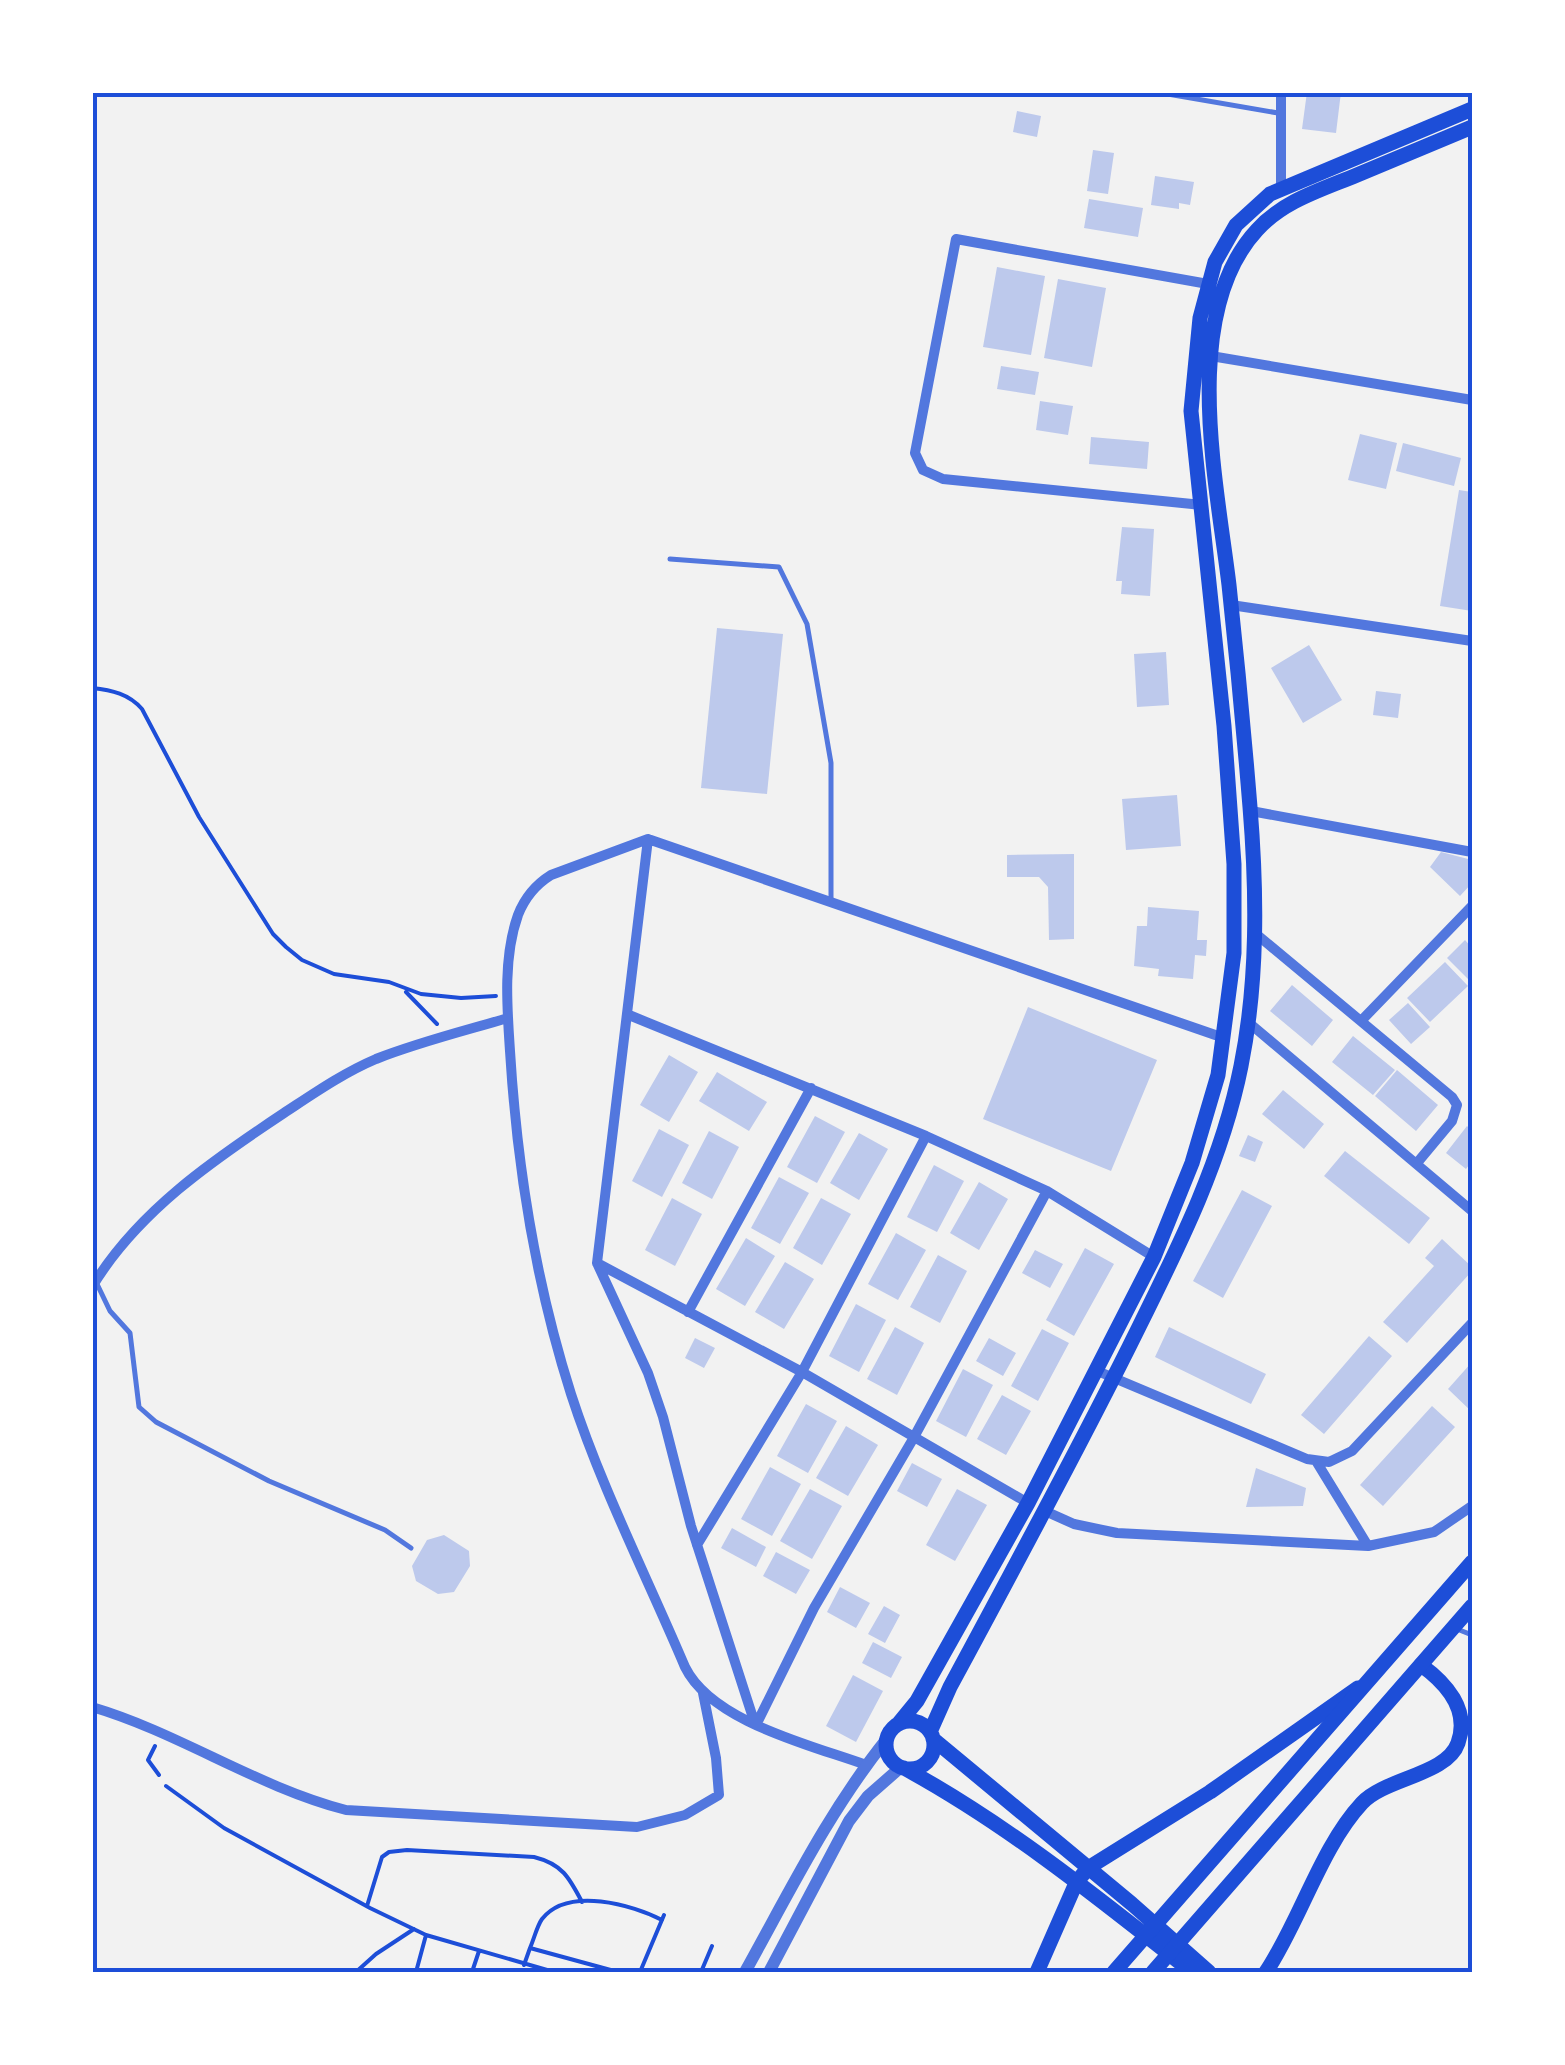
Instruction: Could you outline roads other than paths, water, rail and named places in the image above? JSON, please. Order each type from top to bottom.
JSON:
[{"type":"main road","points":[[1192,1972],[945,1790],[890,1760],[886,1740],[917,1701],[1028,1503],[1154,1257],[1210,1108],[1225,1039],[1234,953],[1234,864],[1224,726],[1192,430],[1195,355],[1208,284],[1236,225],[1260,201],[1281,188],[1472,109]]},
{"type":"main road","points":[[902,1768],[927,1762],[934,1747],[932,1735],[950,1687],[1045,1512],[1186,1230],[1235,1094],[1248,1022],[1255,933],[1250,811],[1208,418],[1211,356],[1220,304],[1234,265],[1250,238],[1267,220],[1302,198],[1472,126]]},
{"type":"main road","points":[[1028,1503],[1045,1512]]},
{"type":"main road","points":[[1114,1972],[1472,1562]]},
{"type":"main road","points":[[1153,1972],[1472,1606]]},
{"type":"main road","points":[[1266,1972],[1340,1831],[1362,1802],[1381,1787],[1444,1760],[1458,1746],[1458,1706],[1438,1677],[1421,1665]]},
{"type":"main road","points":[[1037,1972],[1076,1884],[1088,1868],[1210,1792],[1365,1683]]},
{"type":"main road","points":[[900,1723],[913,1721],[932,1735],[1209,1972]]},
{"type":"street","points":[[1281,92],[1281,188]]},
{"type":"street","points":[[1202,505],[944,479],[923,470],[915,453],[956,239],[1208,284]]},
{"type":"street","points":[[1211,356],[1472,400]]},
{"type":"street","points":[[1231,605],[1472,641]]},
{"type":"street","points":[[1250,811],[1472,852]]},
{"type":"street","points":[[92,1707],[162,1732],[309,1800],[346,1810],[638,1826],[686,1815],[719,1795],[716,1758],[702,1692],[685,1667],[592,1450],[564,1372],[521,1169],[508,995],[514,928],[526,898],[538,884],[568,868],[648,839],[1225,1039]]},
{"type":"street","points":[[648,839],[598,1263],[653,1388],[697,1546],[756,1724]]},
{"type":"street","points":[[1361,1021],[1472,906]]},
{"type":"street","points":[[1255,933],[1452,1097],[1457,1105],[1452,1121],[1417,1163]]},
{"type":"street","points":[[629,1015],[926,1136],[1047,1191],[1154,1257]]},
{"type":"street","points":[[94,1284],[128,1238],[181,1186],[329,1084],[374,1060],[508,1018]]},
{"type":"street","points":[[1248,1022],[1472,1211]]},
{"type":"street","points":[[688,1312],[811,1088]]},
{"type":"street","points":[[697,1546],[802,1372],[926,1136]]},
{"type":"street","points":[[756,1724],[814,1608],[913,1439],[1047,1191]]},
{"type":"street","points":[[598,1263],[802,1372],[1028,1503]]},
{"type":"street","points":[[1095,1370],[1316,1461],[1329,1462],[1352,1450],[1472,1323]]},
{"type":"street","points":[[1316,1461],[1368,1546]]},
{"type":"street","points":[[1045,1512],[1074,1524],[1117,1532],[1368,1546],[1434,1532],[1472,1506]]},
{"type":"street","points":[[702,1692],[756,1724],[866,1765]]},
{"type":"street","points":[[745,1972],[816,1843],[886,1740]]},
{"type":"street","points":[[769,1972],[849,1821],[868,1796],[902,1768]]},
{"type":"lane","points":[[1156,92],[1281,113]]},
{"type":"lane","points":[[670,559],[779,567],[808,624],[830,762],[830,902]]},
{"type":"lane","points":[[94,1284],[110,1311],[130,1333],[139,1407],[156,1422],[268,1481],[385,1530],[411,1548]]},
{"type":"lane","points":[[1454,1628],[1472,1635]]}]
